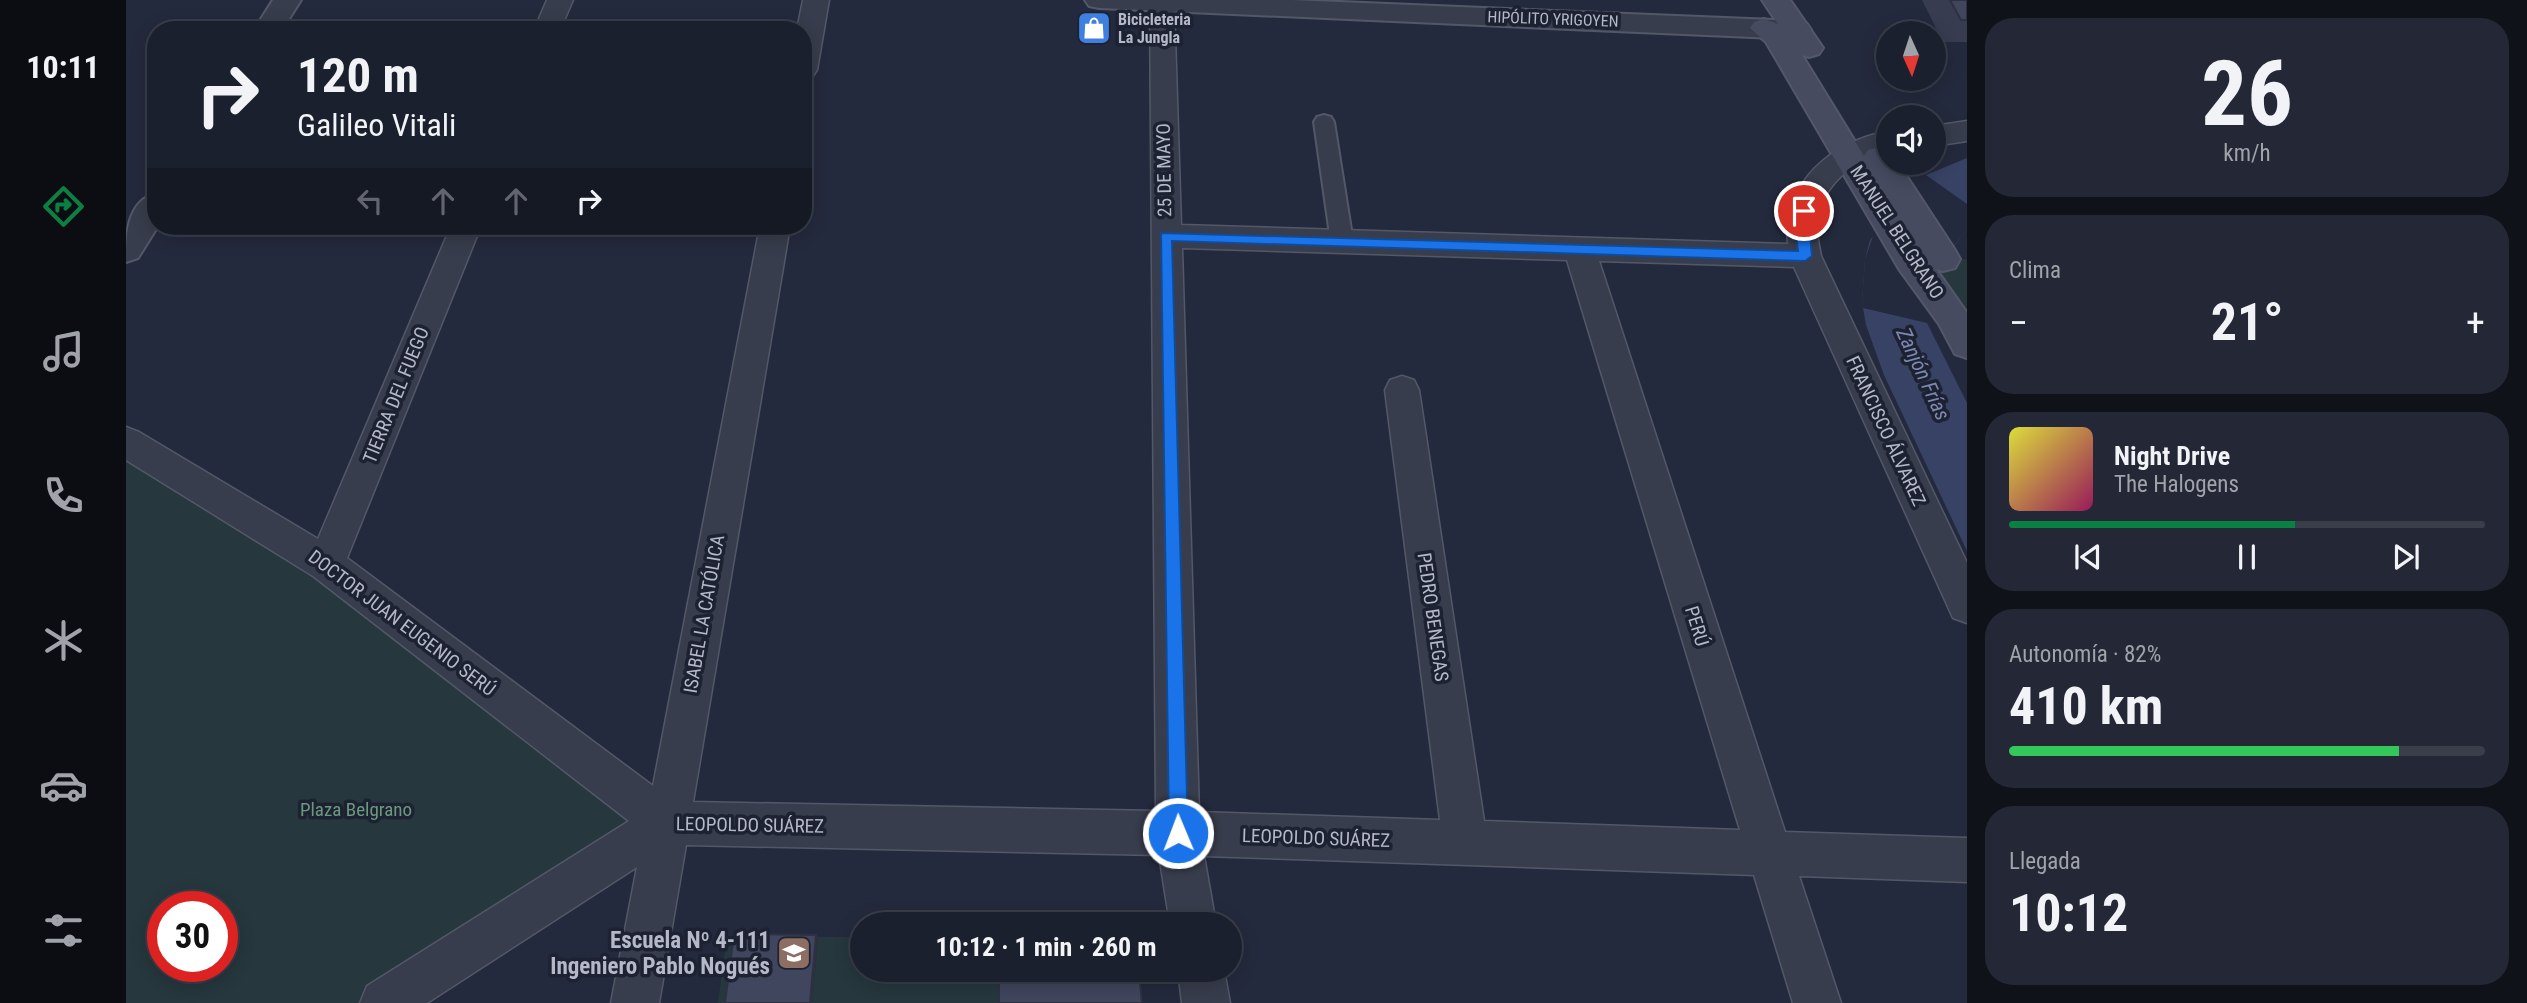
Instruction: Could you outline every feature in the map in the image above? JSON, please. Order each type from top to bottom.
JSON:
[{"type":"main road","points":[[1776,0],[1782,29],[1867,148]]},
{"type":"main road","name":"MANUEL BELGRANO","points":[[1867,148],[1920,222],[1940,259],[1962,324]]},
{"type":"main road","name":"MANUEL BELGRANO","points":[[1867,148],[1940,259]]},
{"type":"street","points":[[274,21],[287,0]]},
{"type":"street","points":[[551,21],[560,0]]},
{"type":"street","points":[[812,22],[816,0]]},
{"type":"street","name":"HIPÓLITO YRIGOYEN","points":[[1099,0],[1279,4],[1782,29]]},
{"type":"street","name":"25 DE MAYO","points":[[1161,3],[1178,833],[1191,912]]},
{"type":"street","points":[[1324,122],[1342,242]]},
{"type":"street","points":[[1946,134],[1967,131]]},
{"type":"street","name":"MANUEL BELGRANO","points":[[1805,256],[1802,224],[1810,198],[1830,170],[1867,148]]},
{"type":"street","points":[[126,250],[147,218]]},
{"type":"street","name":"TIERRA DEL FUEGO","points":[[327,564],[462,235]]},
{"type":"street","name":"ISABEL LA CATÓLICA","points":[[635,1003],[773,235]]},
{"type":"street","points":[[1166,236],[1805,256]]},
{"type":"street","name":"PERÚ","points":[[1579,249],[1817,1003]]},
{"type":"street","name":"FRANCISCO ÁLVAREZ","points":[[1805,256],[1967,606]]},
{"type":"street","name":"PEDRO BENEGAS","points":[[1402,390],[1465,844]]},
{"type":"street","name":"DOCTOR JUAN EUGENIO SERÚ","points":[[126,442],[327,564],[666,823]]},
{"type":"street","points":[[384,1003],[666,823]]},
{"type":"street","name":"LEOPOLDO SUÁREZ","points":[[666,823],[1178,833],[1967,860]]},
{"type":"street","points":[[1203,982],[1206,1003]]},
{"type":"green space","points":[[1967,259],[1967,314],[1911,260]]},
{"type":"green space","name":"Plaza Belgrano","points":[[126,453],[312,565],[645,823],[361,1003],[126,1003]]},
{"type":"green space","points":[[727,935],[737,936],[728,1003],[718,1003]]},
{"type":"green space","points":[[818,937],[850,937],[850,982],[1000,982],[1000,1003],[812,1003]]},
{"type":"water","name":"Zanjón Frías","points":[[1967,158],[1967,230],[1951,250],[1932,285],[1927,323],[1967,403],[1967,551],[1884,375],[1866,325],[1862,302],[1865,259],[1870,240],[1926,175],[1946,175],[1946,167]]},
{"type":"pier","points":[[1926,175],[1967,204],[1967,230],[1951,249],[1937,275],[1927,305],[1927,323],[1863,308],[1862,302],[1865,259],[1878,222],[1908,187]]},
{"type":"building","points":[[1950,0],[1967,0],[1967,20],[1961,20]]},
{"type":"building","points":[[734,934],[816,935],[810,1003],[725,1003]]},
{"type":"building","points":[[999,982],[1140,982],[1142,1003],[999,1003]]},
{"type":"place","name":"Bicicleteria La Jungla","points":[[1094,28]]},
{"type":"place","name":"Escuela Nº 4-111 Ingeniero Pablo Nogués","points":[[794,953]]},
{"type":"route","points":[[1178,833],[1166,236],[1805,256],[1802,224],[1804,211]]}]
